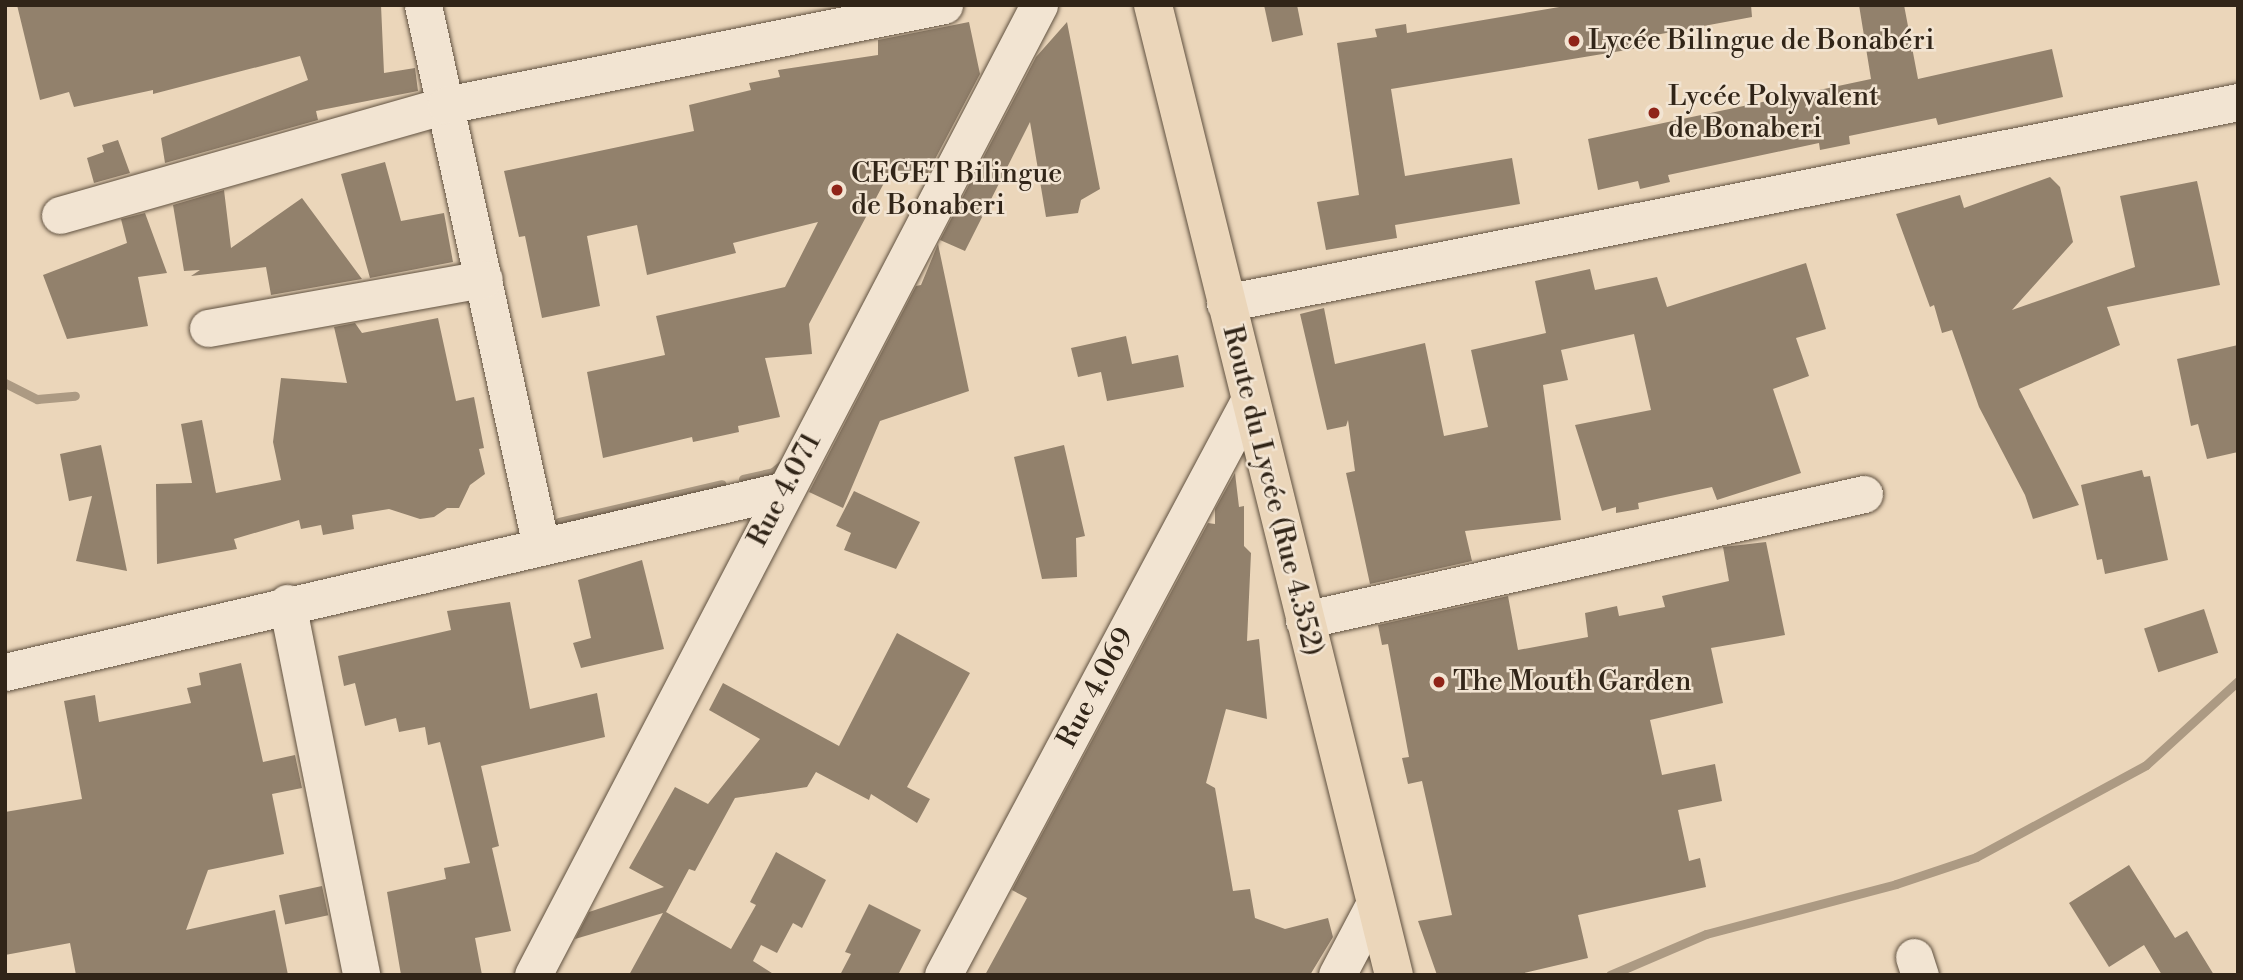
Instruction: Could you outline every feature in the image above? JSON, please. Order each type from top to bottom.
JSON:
[{"type":"main road","name":"Route du Lycée (Rue 4.352)","points":[[1153,5],[1249,401],[1394,975]]},
{"type":"street","points":[[423,5],[541,546]]},
{"type":"street","points":[[60,215],[446,105],[944,5]]},
{"type":"street","name":"Rue 4.071","points":[[533,975],[1039,5]]},
{"type":"street","points":[[1225,303],[2238,102]]},
{"type":"street","points":[[208,328],[484,279]]},
{"type":"street","name":"Rue 4.069","points":[[943,975],[1249,401]]},
{"type":"street","points":[[5,672],[287,603],[785,490]]},
{"type":"street","points":[[1304,620],[1864,494]]},
{"type":"street","points":[[287,603],[361,975]]},
{"type":"street","points":[[1337,975],[1375,903]]},
{"type":"building","points":[[17,5],[381,5],[384,73],[415,68],[418,91],[316,111],[318,120],[165,163],[161,138],[308,80],[300,56],[153,94],[153,90],[74,107],[69,92],[40,100]]},
{"type":"building","points":[[1264,5],[1297,5],[1303,35],[1272,42]]},
{"type":"building","points":[[1571,5],[1751,5],[1752,17],[1650,36],[1651,46],[1391,89],[1405,176],[1512,158],[1520,204],[1395,225],[1397,238],[1326,250],[1317,202],[1359,195],[1337,43],[1377,37],[1375,29],[1406,24],[1407,33]]},
{"type":"building","points":[[1859,5],[1904,5],[1918,79],[2052,49],[2063,97],[1938,125],[1936,118],[1849,136],[1850,144],[1820,150],[1819,143],[1668,175],[1670,182],[1640,189],[1638,181],[1598,190],[1588,139],[1871,79]]},
{"type":"building","points":[[969,22],[980,74],[923,182],[892,168],[809,324],[812,354],[765,358],[780,417],[738,426],[739,432],[693,442],[692,437],[603,458],[587,372],[665,355],[656,316],[785,287],[818,222],[733,243],[736,253],[647,275],[637,225],[587,236],[600,306],[542,318],[525,236],[519,237],[504,171],[694,131],[689,105],[751,90],[749,83],[780,77],[778,70],[878,55],[878,40]]},
{"type":"building","points":[[1067,22],[1100,189],[1081,200],[1078,213],[1046,217],[1030,122],[965,251],[940,240],[1036,57]]},
{"type":"building","points":[[118,140],[130,173],[94,183],[87,158],[104,152],[102,145]]},
{"type":"building","points":[[385,162],[401,221],[444,213],[453,262],[370,278],[341,174]]},
{"type":"building","points":[[2050,177],[2060,187],[2073,242],[2012,310],[2135,267],[2120,196],[2197,181],[2220,285],[2107,307],[2120,345],[2019,389],[2079,505],[2033,519],[2025,495],[1979,407],[1952,330],[1942,333],[1934,305],[1930,307],[1896,214],[1960,195],[1964,208]]},
{"type":"building","points":[[224,190],[231,248],[302,198],[362,279],[271,295],[266,267],[191,276],[200,270],[184,271],[173,205]]},
{"type":"building","points":[[145,213],[167,273],[138,277],[148,326],[67,339],[43,275],[127,243],[121,219]]},
{"type":"building","points":[[938,244],[969,391],[880,421],[843,508],[809,492],[916,286],[921,285]]},
{"type":"building","points":[[1806,263],[1826,329],[1796,338],[1809,376],[1773,389],[1801,473],[1717,500],[1712,487],[1638,503],[1639,509],[1616,513],[1616,507],[1602,511],[1575,425],[1651,410],[1634,334],[1561,350],[1568,380],[1543,385],[1561,520],[1465,531],[1472,561],[1370,584],[1346,473],[1355,471],[1348,420],[1346,426],[1327,430],[1300,314],[1324,308],[1335,364],[1425,343],[1444,436],[1488,427],[1471,350],[1546,333],[1535,281],[1590,269],[1595,290],[1657,277],[1667,307]]},
{"type":"building","points":[[438,318],[456,401],[474,397],[484,448],[479,449],[485,474],[470,485],[459,508],[447,508],[434,517],[420,519],[389,509],[352,515],[354,529],[323,535],[321,525],[301,529],[299,520],[234,539],[237,549],[157,564],[156,484],[192,483],[181,424],[202,420],[216,493],[281,480],[273,442],[281,378],[347,383],[334,327],[355,323],[362,333]]},
{"type":"building","points":[[1126,336],[1132,364],[1178,355],[1184,387],[1107,401],[1101,372],[1078,377],[1071,348]]},
{"type":"building","points":[[2238,345],[2238,452],[2207,459],[2198,424],[2191,426],[2177,359]]},
{"type":"building","points":[[101,445],[127,571],[76,561],[92,496],[69,501],[60,454]]},
{"type":"building","points":[[1064,445],[1085,536],[1076,538],[1077,577],[1042,579],[1014,457]]},
{"type":"building","points":[[2142,470],[2144,477],[2150,476],[2168,560],[2105,574],[2102,559],[2097,560],[2081,485]]},
{"type":"building","points":[[1235,473],[1239,507],[1244,506],[1244,546],[1251,553],[1247,641],[1259,639],[1267,719],[1226,709],[1206,783],[1215,788],[1233,891],[1250,889],[1255,918],[1285,929],[1328,918],[1333,937],[1310,975],[985,975],[1027,898],[1012,890],[1208,523],[1215,524],[1215,509]]},
{"type":"building","points":[[854,491],[920,522],[896,569],[844,550],[851,533],[836,526]]},
{"type":"building","points":[[1766,542],[1785,635],[1711,648],[1723,703],[1650,720],[1662,775],[1715,764],[1722,801],[1678,810],[1689,861],[1700,858],[1706,887],[1578,915],[1588,958],[1516,975],[1437,975],[1418,921],[1452,915],[1422,781],[1408,784],[1402,758],[1409,757],[1388,644],[1382,645],[1378,625],[1508,596],[1518,650],[1588,637],[1585,613],[1617,606],[1619,616],[1665,607],[1662,596],[1729,581],[1723,547]]},
{"type":"building","points":[[642,560],[664,649],[581,668],[573,643],[591,638],[578,580]]},
{"type":"building","points":[[510,602],[530,709],[597,693],[605,737],[481,766],[499,846],[492,848],[511,931],[475,938],[482,975],[401,975],[387,892],[446,879],[444,868],[470,863],[440,742],[428,745],[425,727],[399,732],[396,718],[365,726],[355,683],[344,686],[338,656],[451,630],[447,611]]},
{"type":"building","points":[[2204,609],[2218,653],[2158,672],[2144,628]]},
{"type":"building","points":[[897,633],[970,673],[907,787],[930,799],[917,823],[871,794],[869,800],[816,772],[807,787],[735,798],[695,871],[689,869],[666,912],[731,949],[756,905],[750,902],[776,852],[826,880],[802,928],[793,923],[777,953],[761,945],[753,961],[775,975],[629,975],[663,913],[575,939],[589,912],[664,887],[629,868],[675,787],[708,804],[760,739],[709,710],[723,683],[839,746]]},
{"type":"building","points":[[241,663],[263,762],[295,755],[302,788],[272,794],[284,854],[208,870],[186,930],[275,910],[288,975],[76,975],[70,943],[5,955],[5,812],[82,799],[64,701],[95,695],[99,722],[191,703],[187,688],[201,685],[199,673]]},
{"type":"building","points":[[2129,865],[2175,938],[2187,931],[2214,975],[2162,975],[2144,945],[2109,967],[2069,903]]},
{"type":"building","points":[[322,886],[328,915],[285,924],[279,895]]},
{"type":"building","points":[[869,904],[921,930],[898,975],[840,975],[851,954],[845,952]]},
{"type":"waterway","points":[[5,383],[37,399],[75,396]]},
{"type":"waterway","points":[[743,479],[773,472],[783,464]]},
{"type":"waterway","points":[[559,522],[722,484]]},
{"type":"waterway","points":[[1610,975],[1706,934],[1896,884],[1976,857],[2146,765],[2238,681]]},
{"type":"place","name":"Lycée Bilingue de Bonabéri","points":[[1574,41]]},
{"type":"place","name":"Lycée Polyvalent de Bonaberi","points":[[1654,113]]},
{"type":"place","name":"CEGET Bilingue de Bonaberi","points":[[837,190]]},
{"type":"place","name":"The Mouth Garden","points":[[1439,682]]}]
